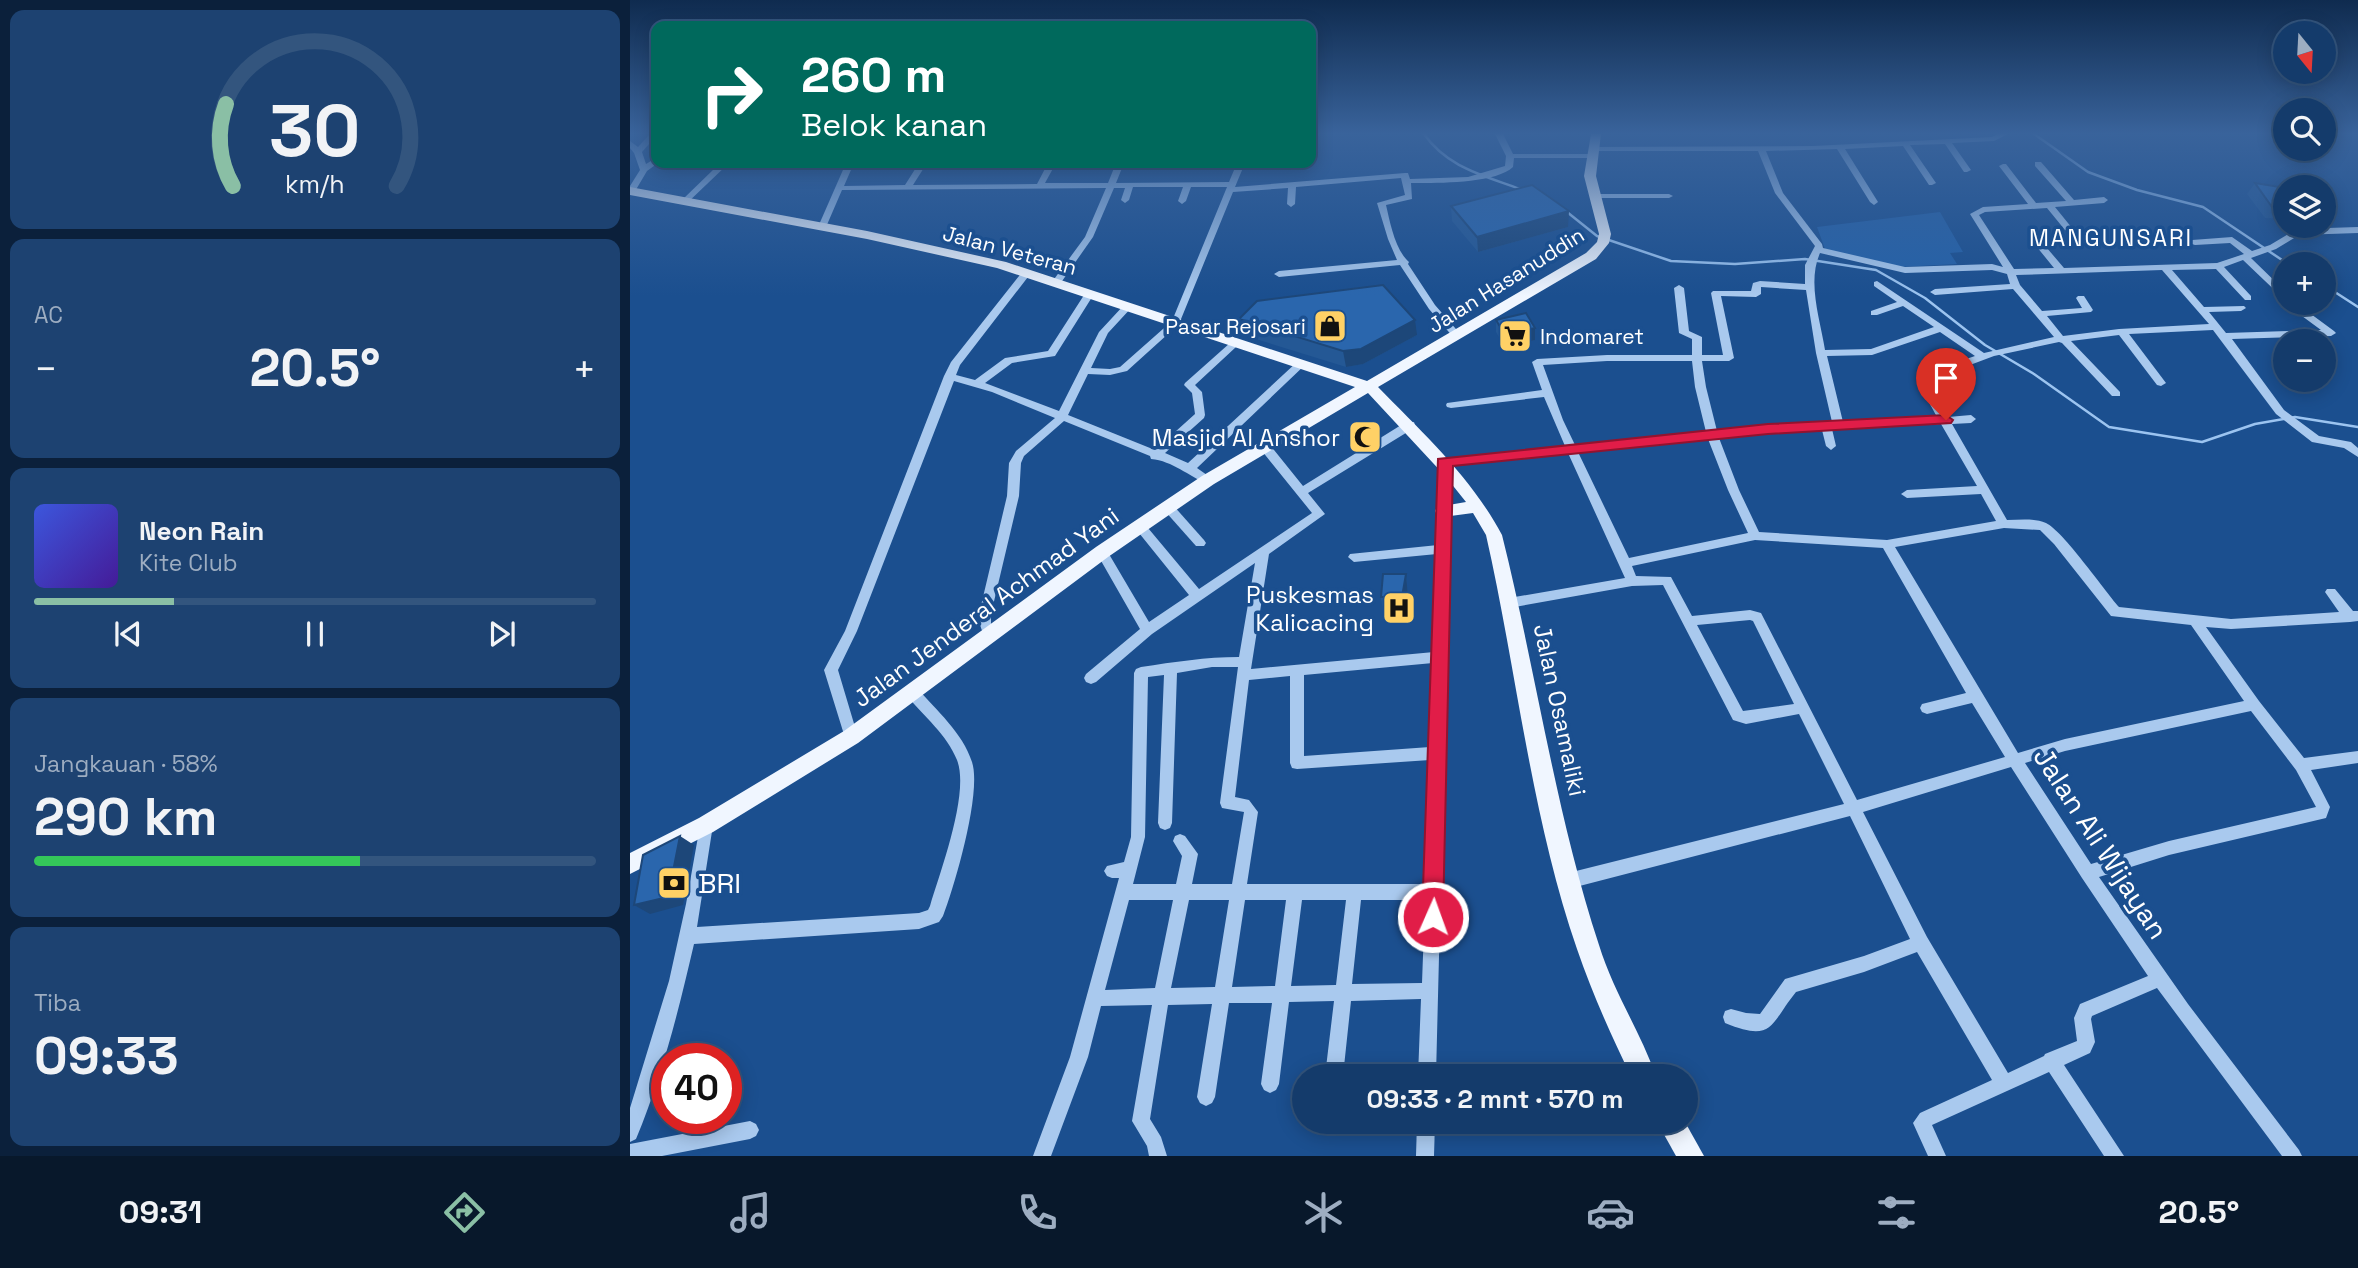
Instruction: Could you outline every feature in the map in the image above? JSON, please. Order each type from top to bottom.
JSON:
[{"type":"main road","name":"Jalan Hasanuddin","points":[[1370,387],[1591,256],[1604,238],[1593,188]]},
{"type":"main road","name":"Jalan Veteran","points":[[631,191],[962,256],[1057,282],[1176,322],[1233,345],[1370,387]]},
{"type":"main road","name":"Jalan Osamaliki","points":[[1370,387],[1410,425],[1444,464],[1478,506],[1494,535],[1568,881],[1606,1003],[1638,1064]]},
{"type":"main road","name":"Jalan Jenderal Achmad Yani","points":[[630,864],[706,825],[851,737],[1139,525],[1208,480],[1370,387]]},
{"type":"main road","points":[[1443,511],[1478,506]]},
{"type":"main road","points":[[1677,1134],[1691,1156]]},
{"type":"street","points":[[685,202],[699,188]]},
{"type":"street","points":[[822,227],[841,188]]},
{"type":"street","points":[[1057,282],[1089,237],[1109,188]]},
{"type":"street","points":[[1125,200],[1129,188]]},
{"type":"street","points":[[1182,201],[1187,188]]},
{"type":"street","points":[[1086,371],[1110,372],[1123,369],[1176,322],[1232,188]]},
{"type":"street","points":[[1291,204],[1292,188]]},
{"type":"street","points":[[1369,204],[1409,197],[1408,188]]},
{"type":"street","points":[[1777,188],[1817,241],[1811,287],[1832,425],[1831,446]]},
{"type":"street","points":[[1865,188],[1874,202]]},
{"type":"street","points":[[2020,188],[2034,206]]},
{"type":"street","points":[[2059,188],[2072,203]]},
{"type":"street","points":[[1595,196],[1669,196]]},
{"type":"street","points":[[1380,200],[1384,221],[1405,262],[1436,314],[1457,336]]},
{"type":"street","points":[[2104,200],[1973,212],[2011,272],[2016,286],[2039,314],[2116,394]]},
{"type":"street","points":[[2049,205],[2068,228]]},
{"type":"street","points":[[1815,258],[1905,270],[1992,267],[2011,272],[2218,266],[2273,247],[2297,232],[2358,230]]},
{"type":"street","points":[[2032,236],[2061,270]]},
{"type":"street","points":[[2195,242],[2232,240],[2251,255],[2273,282]]},
{"type":"street","points":[[1279,274],[1405,262]]},
{"type":"street","points":[[2218,266],[2248,298]]},
{"type":"street","points":[[2165,268],[2224,336],[2280,412],[2316,439],[2350,446],[2358,453]]},
{"type":"street","points":[[851,737],[831,670],[851,631],[949,376],[971,341],[1026,273]]},
{"type":"street","points":[[1632,582],[1547,393],[1538,362],[1730,358],[1716,293],[1756,294],[1756,285],[1760,284],[1811,287]]},
{"type":"street","points":[[1877,284],[1986,355]]},
{"type":"street","points":[[1935,292],[2016,286]]},
{"type":"street","points":[[1679,288],[1684,333],[1697,337],[1696,358],[1714,434],[1739,507],[1755,536]]},
{"type":"street","points":[[978,384],[1009,360],[1051,354],[1089,294]]},
{"type":"street","points":[[2039,314],[2088,310],[2081,298]]},
{"type":"street","points":[[1874,313],[1904,303]]},
{"type":"street","points":[[992,633],[985,625],[985,614],[1013,496],[1014,466],[1020,454],[1060,418],[1104,332],[1128,307]]},
{"type":"street","points":[[2202,310],[2241,308]]},
{"type":"street","points":[[2224,336],[2330,333],[2306,315]]},
{"type":"street","points":[[2004,524],[1925,386],[1925,379],[2001,351],[2122,332],[2216,327]]},
{"type":"street","points":[[1821,353],[1872,352],[1941,328]]},
{"type":"street","points":[[2122,332],[2161,383]]},
{"type":"street","points":[[1155,456],[1200,415],[1197,392],[1189,385],[1233,345]]},
{"type":"street","points":[[1190,468],[1301,364]]},
{"type":"street","points":[[949,376],[978,384],[1190,468],[1208,480]]},
{"type":"street","points":[[1451,405],[1547,393]]},
{"type":"street","points":[[1427,1064],[1442,657],[1444,464],[1714,434],[1970,419]]},
{"type":"street","points":[[1301,492],[1410,425]]},
{"type":"street","points":[[1091,678],[1147,630],[1196,594],[1319,514],[1266,448]]},
{"type":"street","points":[[1907,494],[1985,490]]},
{"type":"street","points":[[1168,507],[1200,543]]},
{"type":"street","points":[[1625,563],[1755,536],[1887,544],[2004,524],[2035,524],[2051,533],[2112,610],[2231,625],[2354,617]]},
{"type":"street","points":[[1139,525],[1196,594]]},
{"type":"street","name":"Jalan Ali Wijayan","points":[[1887,544],[1974,697],[2087,873],[2160,979],[2293,1156]]},
{"type":"street","points":[[1354,557],[1443,549]]},
{"type":"street","points":[[1101,552],[1147,630]]},
{"type":"street","points":[[1206,1097],[1247,808],[1227,803],[1244,669],[1263,552]]},
{"type":"street","points":[[1509,603],[1632,582],[1667,580],[1740,718],[1801,708]]},
{"type":"street","points":[[2331,592],[2354,617]]},
{"type":"street","points":[[1688,621],[1750,615],[1757,617],[1851,809],[1921,943],[2004,1083]]},
{"type":"street","points":[[2087,873],[2169,848],[2321,813],[2323,807],[2301,765],[2253,705],[2196,622]]},
{"type":"street","points":[[1042,1156],[1079,1058],[1139,827],[1141,673],[1212,662],[1244,669],[1297,672],[1442,657]]},
{"type":"street","points":[[1165,823],[1171,668]]},
{"type":"street","points":[[1297,672],[1297,763],[1439,753]]},
{"type":"street","points":[[687,936],[919,921],[933,916],[953,854],[967,796],[967,775],[963,757],[912,692]]},
{"type":"street","points":[[1927,708],[1974,697]]},
{"type":"street","points":[[1568,881],[1851,809],[2077,742],[2253,705]]},
{"type":"street","points":[[2301,765],[2358,757]]},
{"type":"street","points":[[630,1133],[657,1055],[687,936],[700,881],[706,825]]},
{"type":"street","points":[[1158,1156],[1155,1143],[1141,1122],[1161,999],[1190,854],[1180,841]]},
{"type":"street","points":[[1112,870],[1130,869]]},
{"type":"street","points":[[1124,892],[1434,892]]},
{"type":"street","points":[[1270,1084],[1295,894]]},
{"type":"street","points":[[1335,1064],[1354,894]]},
{"type":"street","points":[[1731,1017],[1752,1025],[1764,1022],[1774,1014],[1791,985],[1864,964],[1921,943]]},
{"type":"street","points":[[1937,1156],[1922,1124],[2052,1059],[2084,1047],[2086,1042],[2082,1017],[2086,1010],[2160,979]]},
{"type":"street","points":[[1096,998],[1161,999],[1429,991]]},
{"type":"street","points":[[2052,1059],[2115,1156]]},
{"type":"street","points":[[630,1153],[750,1130]]},
{"type":"street","points":[[1422,1156],[1425,1134]]},
{"type":"shaded area","points":[[1940,212],[1963,252],[1950,253],[1957,264],[1900,267],[1825,249],[1817,227]]},
{"type":"building","points":[[1521,188],[1536,188],[1569,211],[1477,237],[1451,206]]},
{"type":"building","points":[[2259,188],[2273,188],[2272,207]]},
{"type":"building","name":"Pasar Rejosari","points":[[1383,285],[1415,320],[1361,349],[1343,351],[1239,319],[1257,301]]},
{"type":"building","points":[[1526,313],[1535,328],[1505,335],[1496,320]]},
{"type":"building","points":[[1357,428],[1369,429],[1367,439],[1355,439]]},
{"type":"building","points":[[1383,574],[1406,574],[1402,597],[1381,597]]},
{"type":"building","points":[[680,836],[668,897],[634,905],[643,855]]},
{"type":"waterway","points":[[2131,188],[2203,207],[2273,254]]},
{"type":"waterway","points":[[1567,212],[1597,236],[1671,261],[1735,264],[1805,259],[1876,270],[1925,298],[1985,345],[2034,374],[2109,427],[2202,442],[2255,424],[2295,417],[2358,427]]},
{"type":"waterway","points":[[2336,293],[2358,307]]},
{"type":"place","name":"Pasar Rejosari","points":[[1330,326]]},
{"type":"place","name":"Indomaret","points":[[1515,336]]},
{"type":"place","name":"Masjid Al Anshor","points":[[1365,437]]},
{"type":"place","name":"Puskesmas Kalicacing","points":[[1399,608]]},
{"type":"place","name":"BRI","points":[[674,883]]},
{"type":"district","name":"MANGUNSARI","points":[[2111,238]]},
{"type":"route","points":[[1433,917],[1446,466],[1443,462],[1768,429],[1946,420]]}]
